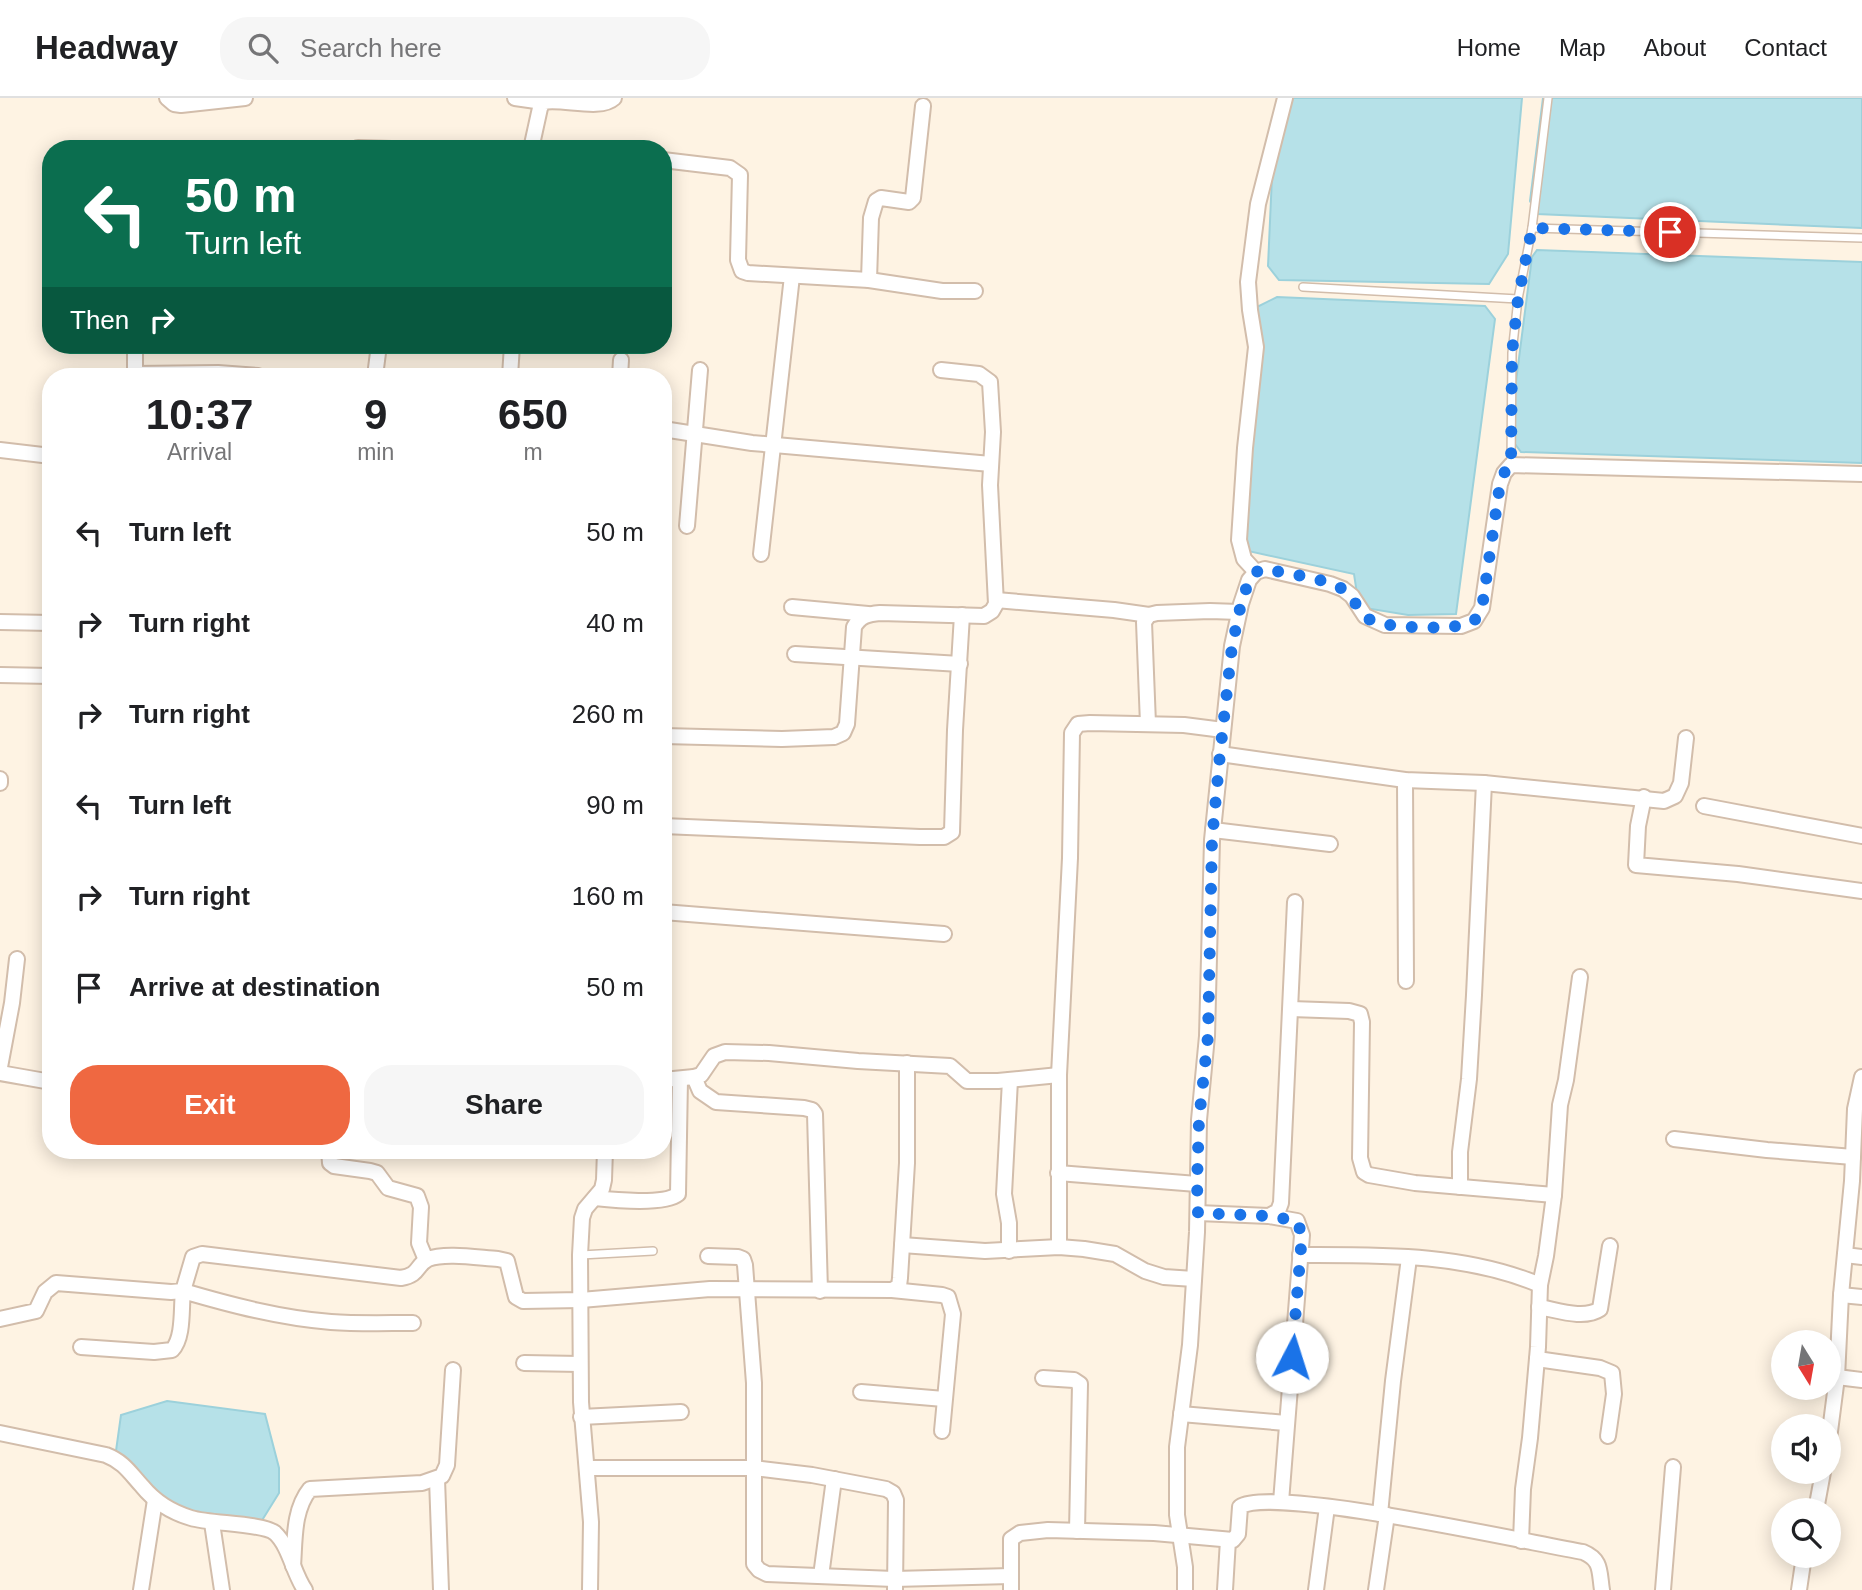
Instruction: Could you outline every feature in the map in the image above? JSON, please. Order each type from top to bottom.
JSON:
[{"type":"street","points":[[167,98],[174,104],[181,104],[245,98]]},
{"type":"street","points":[[515,98],[606,103],[614,98]]},
{"type":"street","points":[[1256,572],[1244,559],[1239,540],[1256,347],[1248,282],[1258,204],[1285,98]]},
{"type":"street","points":[[533,140],[543,100]]},
{"type":"street","points":[[869,280],[871,218],[876,201],[881,198],[909,202],[912,198],[923,106]]},
{"type":"street","points":[[672,161],[737,170],[741,181],[739,267],[742,271],[869,280],[942,291],[975,292]]},
{"type":"street","points":[[761,554],[792,276]]},
{"type":"street","points":[[620,368],[621,360]]},
{"type":"street","points":[[687,526],[700,370]]},
{"type":"street","points":[[792,607],[868,614],[984,616],[992,611],[996,600],[990,485],[993,432],[990,382],[979,374],[941,370]]},
{"type":"street","points":[[672,430],[774,445],[991,464]]},
{"type":"street","points":[[0,450],[42,455]]},
{"type":"street","points":[[1185,1590],[1182,1536],[1176,1503],[1177,1447],[1191,1345],[1198,1213],[1199,1120],[1208,1036],[1213,830],[1232,646],[1249,580],[1256,572],[1265,569],[1330,584],[1352,596],[1364,616],[1385,625],[1461,626],[1474,621],[1482,608],[1500,484],[1511,465],[1862,474]]},
{"type":"street","points":[[996,600],[1149,615],[1239,612]]},
{"type":"street","points":[[672,736],[782,739],[834,737],[843,733],[854,627],[858,620],[868,614]]},
{"type":"street","points":[[672,826],[920,837],[944,837],[953,832],[955,730],[962,615]]},
{"type":"street","points":[[1148,724],[1144,622],[1149,615]]},
{"type":"street","points":[[0,622],[42,623]]},
{"type":"street","points":[[795,654],[960,664]]},
{"type":"street","points":[[0,675],[42,676]]},
{"type":"street","points":[[1059,1247],[1059,1075],[1070,858],[1072,733],[1078,724],[1148,724],[1223,730]]},
{"type":"street","points":[[1220,754],[1405,780],[1484,783],[1664,801],[1675,796],[1681,783],[1686,738]]},
{"type":"street","points":[[1405,780],[1406,981]]},
{"type":"street","points":[[1460,1187],[1474,995],[1484,783]]},
{"type":"street","points":[[1644,797],[1638,826],[1636,865],[1738,874],[1862,891]]},
{"type":"street","points":[[1704,806],[1862,836]]},
{"type":"street","points":[[1213,830],[1330,844]]},
{"type":"street","points":[[1269,1216],[1278,1211],[1281,1203],[1295,902]]},
{"type":"street","points":[[672,913],[944,934]]},
{"type":"street","points":[[0,1068],[17,959]]},
{"type":"street","points":[[1521,1541],[1523,1489],[1537,1359],[1540,1285],[1554,1195],[1560,1105],[1580,977]]},
{"type":"street","points":[[1291,1009],[1349,1011],[1360,1014],[1360,1158],[1364,1172],[1415,1183],[1554,1195]]},
{"type":"street","points":[[672,1079],[701,1074],[714,1056],[725,1052],[950,1066],[967,1081],[1059,1075]]},
{"type":"street","points":[[892,1290],[899,1286],[901,1278],[907,1163],[907,1063]]},
{"type":"street","points":[[0,1073],[42,1080]]},
{"type":"street","points":[[1839,1330],[1855,1109],[1862,1077]]},
{"type":"street","points":[[595,1198],[651,1199],[674,1197],[678,1194],[687,1078]]},
{"type":"street","points":[[687,1078],[716,1102],[804,1108],[815,1114],[820,1291]]},
{"type":"street","points":[[1009,1251],[1009,1223],[1004,1194],[1010,1080]]},
{"type":"street","points":[[1674,1139],[1853,1157]]},
{"type":"street","points":[[330,1159],[334,1166],[377,1173],[388,1188],[417,1196],[421,1206],[419,1243],[426,1260]]},
{"type":"street","points":[[590,1590],[591,1522],[581,1417],[580,1255],[582,1218],[604,1180],[605,1159]]},
{"type":"street","points":[[1058,1173],[1197,1184]]},
{"type":"street","points":[[1198,1213],[1269,1216],[1297,1221],[1302,1235],[1281,1502]]},
{"type":"street","points":[[902,1245],[1009,1251],[1059,1247],[1115,1254],[1145,1271],[1164,1277],[1194,1279]]},
{"type":"street","points":[[1539,1307],[1587,1314],[1600,1309],[1610,1246]]},
{"type":"street","points":[[81,1347],[154,1352],[176,1347],[183,1290],[194,1257],[202,1254],[401,1278],[412,1276],[426,1260],[438,1257],[507,1261],[516,1297],[523,1301],[581,1300],[710,1289],[892,1290],[942,1295],[950,1301],[953,1314],[942,1431]]},
{"type":"street","points":[[1300,1255],[1378,1255],[1464,1263],[1540,1285]]},
{"type":"street","points":[[1845,1255],[1862,1256]]},
{"type":"street","points":[[708,1256],[738,1256],[743,1259],[748,1289],[754,1383],[754,1563],[759,1570],[768,1574],[821,1576],[894,1585],[1011,1583],[1011,1539],[1020,1533],[1077,1531],[1228,1540],[1238,1534],[1240,1507],[1253,1502],[1281,1502],[1383,1515],[1583,1552],[1594,1556],[1599,1567],[1602,1590]]},
{"type":"street","points":[[1376,1590],[1409,1258]]},
{"type":"street","points":[[0,1319],[36,1311],[45,1292],[55,1283],[171,1292],[183,1290],[229,1305],[332,1322],[413,1323]]},
{"type":"street","points":[[1841,1295],[1862,1297]]},
{"type":"street","points":[[1537,1359],[1601,1368],[1612,1373],[1614,1394],[1608,1436]]},
{"type":"street","points":[[524,1363],[580,1364]]},
{"type":"street","points":[[293,1567],[298,1511],[310,1489],[422,1483],[442,1476],[447,1465],[453,1370]]},
{"type":"street","points":[[1841,1377],[1862,1380]]},
{"type":"street","points":[[1043,1378],[1074,1380],[1080,1384],[1077,1531]]},
{"type":"street","points":[[861,1392],[944,1399]]},
{"type":"street","points":[[581,1417],[681,1412]]},
{"type":"street","points":[[1181,1414],[1286,1423]]},
{"type":"street","points":[[0,1433],[90,1450],[119,1460],[155,1500],[169,1510],[212,1523],[261,1527],[273,1531],[281,1541],[305,1590]]},
{"type":"street","points":[[1663,1590],[1673,1467]]},
{"type":"street","points":[[587,1468],[754,1468],[886,1489],[893,1493],[896,1500],[894,1585]]},
{"type":"street","points":[[437,1479],[442,1590]]},
{"type":"street","points":[[821,1576],[834,1479]]},
{"type":"street","points":[[141,1590],[155,1500]]},
{"type":"street","points":[[1316,1590],[1328,1507]]},
{"type":"street","points":[[212,1523],[222,1590]]},
{"type":"street","points":[[1225,1590],[1228,1540]]},
{"type":"street","points":[[1799,1590],[1802,1568]]},
{"type":"lane","points":[[1511,465],[1512,353],[1518,299],[1532,228],[1548,98]]},
{"type":"lane","points":[[1532,228],[1862,238]]},
{"type":"lane","points":[[1303,287],[1518,299]]},
{"type":"lane","points":[[580,1255],[653,1251]]},
{"type":"water","points":[[1279,98],[1522,98],[1508,254],[1489,284],[1279,280],[1268,266],[1273,154]]},
{"type":"water","points":[[1543,98],[1862,98],[1862,228],[1537,214],[1530,201]]},
{"type":"water","points":[[1537,250],[1862,262],[1862,463],[1521,452],[1509,436],[1532,257]]},
{"type":"water","points":[[1277,297],[1485,306],[1495,319],[1456,614],[1408,615],[1359,607],[1354,574],[1248,551],[1239,525],[1237,459],[1255,308]]},
{"type":"water","points":[[167,1401],[265,1414],[279,1468],[279,1493],[261,1522],[173,1514],[115,1458],[121,1415]]},
{"type":"route","points":[[1292,1357],[1302,1235],[1297,1221],[1269,1216],[1198,1213],[1199,1120],[1208,1036],[1212,840],[1232,646],[1245,591],[1256,572],[1265,569],[1343,589],[1352,596],[1364,616],[1385,625],[1461,626],[1474,621],[1482,608],[1500,484],[1511,465],[1512,353],[1518,299],[1532,228],[1670,232]]}]
